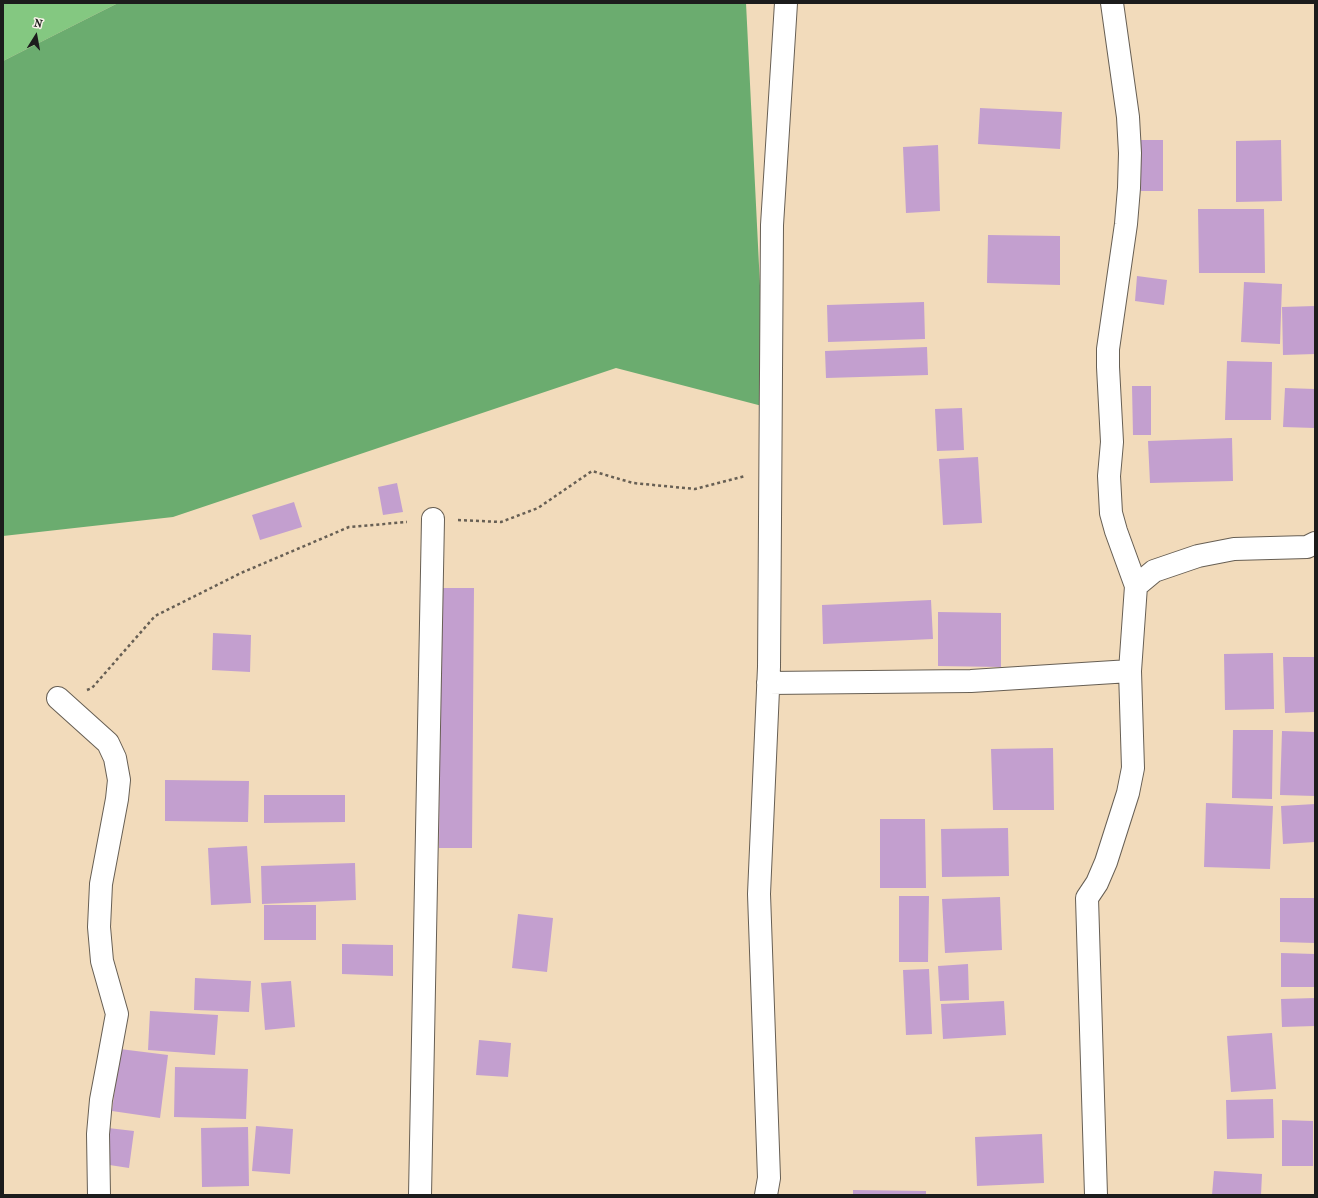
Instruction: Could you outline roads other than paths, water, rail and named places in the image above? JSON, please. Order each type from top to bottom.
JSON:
[{"type":"street","points":[[766,1195],[770,1178],[759,894],[768,683],[772,225],[786,3]]},
{"type":"street","points":[[1096,1195],[1086,898],[1097,883],[1106,862],[1118,828],[1133,768],[1130,671],[1136,586],[1111,513],[1109,476],[1112,442],[1108,349],[1126,224],[1130,152],[1128,117],[1112,3]]},
{"type":"street","points":[[420,1195],[433,519]]},
{"type":"street","points":[[1136,586],[1154,571],[1198,556],[1234,549],[1307,547],[1315,543]]},
{"type":"street","points":[[768,683],[971,681],[1130,671]]},
{"type":"street","points":[[58,698],[108,743],[115,758],[119,780],[117,799],[101,884],[99,927],[102,961],[117,1014],[101,1100],[98,1134],[99,1195]]}]
